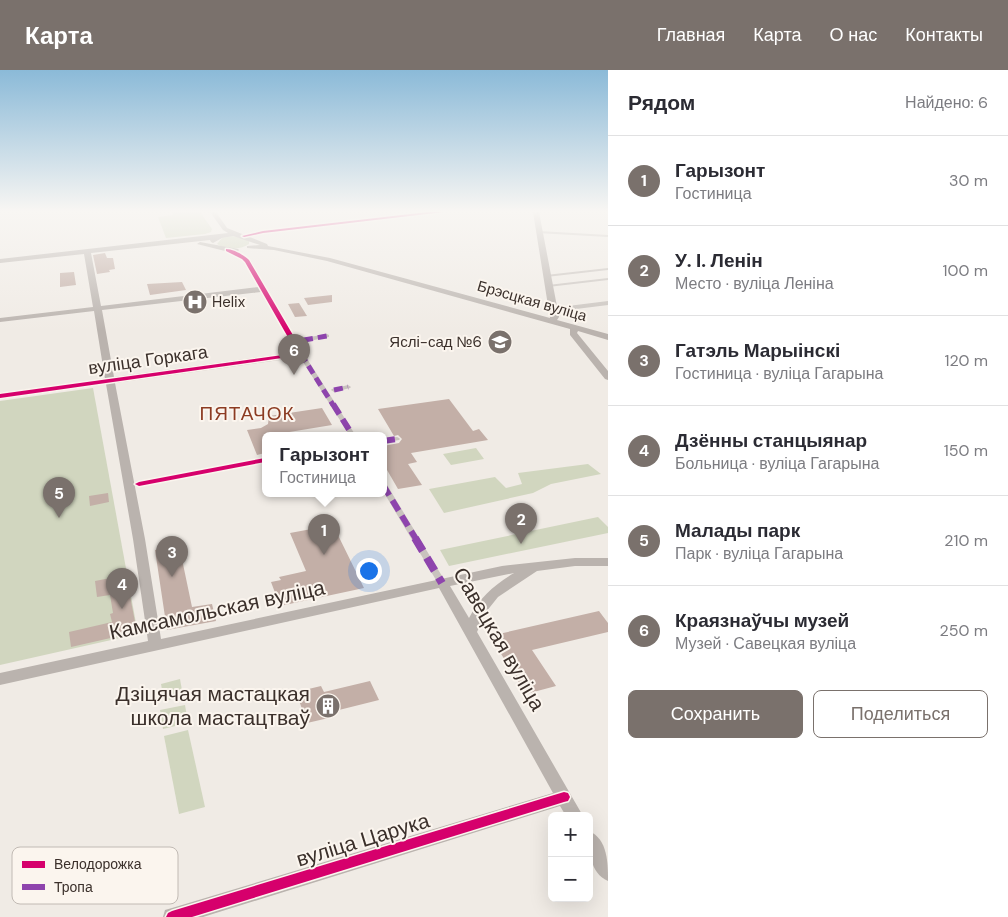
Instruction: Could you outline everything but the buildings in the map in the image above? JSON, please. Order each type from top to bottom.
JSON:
[{"type":"main road","points":[[87,252],[140,539],[155,644]]},
{"type":"main road","points":[[0,261],[92,252]]},
{"type":"main road","points":[[231,252],[244,258],[301,354]]},
{"type":"main road","points":[[244,258],[247,252]]},
{"type":"main road","name":"Брэсцкая вуліца","points":[[290,252],[371,270],[608,337]]},
{"type":"main road","points":[[542,252],[552,310],[555,317],[552,322]]},
{"type":"main road","points":[[0,320],[263,289]]},
{"type":"main road","points":[[576,328],[573,333],[608,377]]},
{"type":"main road","name":"вуліца Горкага","points":[[0,396],[301,354]]},
{"type":"main road","name":"Камсамольская вуліца","points":[[0,679],[502,570],[575,562],[608,562]]},
{"type":"main road","points":[[470,633],[476,614],[491,595],[540,565]]},
{"type":"main road","name":"Савецкая вуліца","points":[[442,584],[573,812]]},
{"type":"main road","name":"вуліца Царука","points":[[172,917],[211,911],[564,797]]},
{"type":"main road","points":[[593,847],[608,872]]},
{"type":"street","points":[[546,276],[608,269]]},
{"type":"street","points":[[548,286],[608,279]]},
{"type":"street","points":[[552,310],[608,303]]},
{"type":"street","points":[[304,340],[327,336]]},
{"type":"street","points":[[301,354],[350,432]]},
{"type":"street","points":[[334,390],[348,388]]},
{"type":"street","points":[[387,440],[397,439]]},
{"type":"street","points":[[139,484],[262,461]]},
{"type":"street","name":"Савецкая вуліца","points":[[387,492],[442,584]]},
{"type":"green space","points":[[93,388],[138,634],[0,665],[0,401]]},
{"type":"green space","points":[[476,448],[484,459],[451,465],[443,454]]},
{"type":"green space","points":[[588,464],[601,474],[551,484],[533,493],[444,513],[429,489],[495,477],[506,488],[522,484],[518,473]]},
{"type":"green space","points":[[598,517],[608,527],[608,533],[449,566],[440,550]]},
{"type":"green space","points":[[180,679],[183,696],[164,701],[161,684]]},
{"type":"green space","points":[[185,705],[188,723],[163,729],[160,710]]},
{"type":"green space","points":[[188,730],[205,807],[179,814],[164,736]]},
{"type":"marked path","points":[[304,340],[327,336]]},
{"type":"marked path","points":[[301,354],[350,432]]},
{"type":"marked path","points":[[334,390],[348,387]]},
{"type":"marked path","points":[[387,440],[397,439]]},
{"type":"marked path","points":[[387,492],[442,583]]},
{"type":"cycle path","points":[[0,396],[301,354],[247,261],[231,252]]},
{"type":"cycle path","points":[[139,484],[262,461]]},
{"type":"cycle path","points":[[172,917],[564,797]]},
{"type":"place","name":"Helix","points":[[195,302]]},
{"type":"place","name":"Яслі-сад №6","points":[[500,342]]},
{"type":"place","name":"Краязнаўчы музей","points":[[294,375]]},
{"type":"place","name":"Малады парк","points":[[59,518]]},
{"type":"place","name":"У. І. Ленін","points":[[521,544]]},
{"type":"place","name":"Гарызонт","points":[[324,555]]},
{"type":"place","name":"Гатэль Марыінскі","points":[[172,577]]},
{"type":"place","name":"Дзённы станцыянар","points":[[122,609]]},
{"type":"place","name":"Дзіцячая мастацкая школа мастацтваў","points":[[328,706]]},
{"type":"district","name":"ПЯТАЧОК","points":[[247,413]]}]
